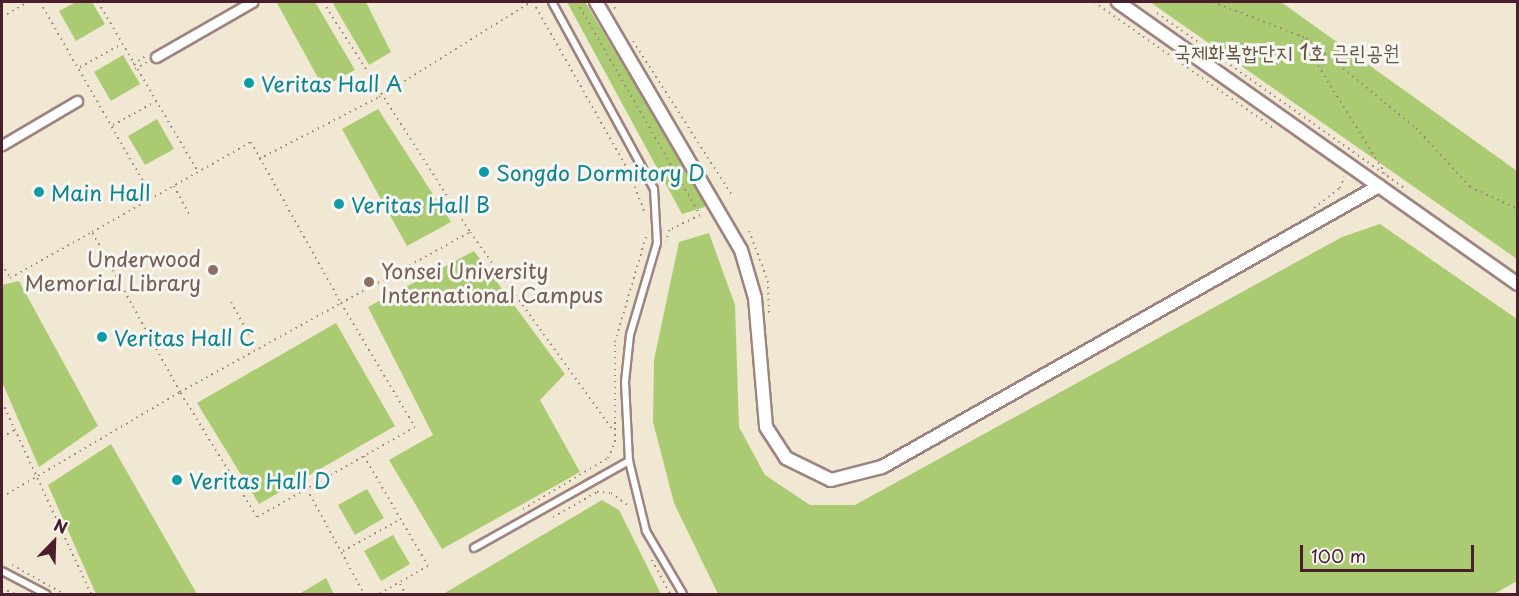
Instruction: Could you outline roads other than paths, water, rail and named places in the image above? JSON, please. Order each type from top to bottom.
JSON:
[{"type":"street","points":[[156,57],[252,2]]},
{"type":"street","points":[[596,2],[741,250],[755,298],[766,427],[786,458],[831,480],[882,468],[1379,186]]},
{"type":"street","points":[[1118,2],[1518,284]]},
{"type":"street","points":[[2,145],[77,101]]},
{"type":"lane","points":[[552,2],[654,189],[657,243],[630,335],[625,382],[629,461],[646,531],[683,594]]},
{"type":"lane","points":[[474,548],[629,461]]},
{"type":"lane","points":[[2,571],[46,594]]},
{"type":"place","name":"Veritas Hall A","points":[[249,83]]},
{"type":"place","name":"Songdo Dormitory D","points":[[484,172]]},
{"type":"place","name":"Main Hall","points":[[39,192]]},
{"type":"place","name":"Veritas Hall B","points":[[339,204]]},
{"type":"place","name":"Underwood Memorial Library","points":[[213,270]]},
{"type":"place","name":"Yonsei University International Campus","points":[[369,282]]},
{"type":"place","name":"Veritas Hall C","points":[[102,337]]},
{"type":"place","name":"Veritas Hall D","points":[[177,480]]},
{"type":"park label","name":"국제화복합단지 1호 근린공원","points":[[1287,51]]}]
